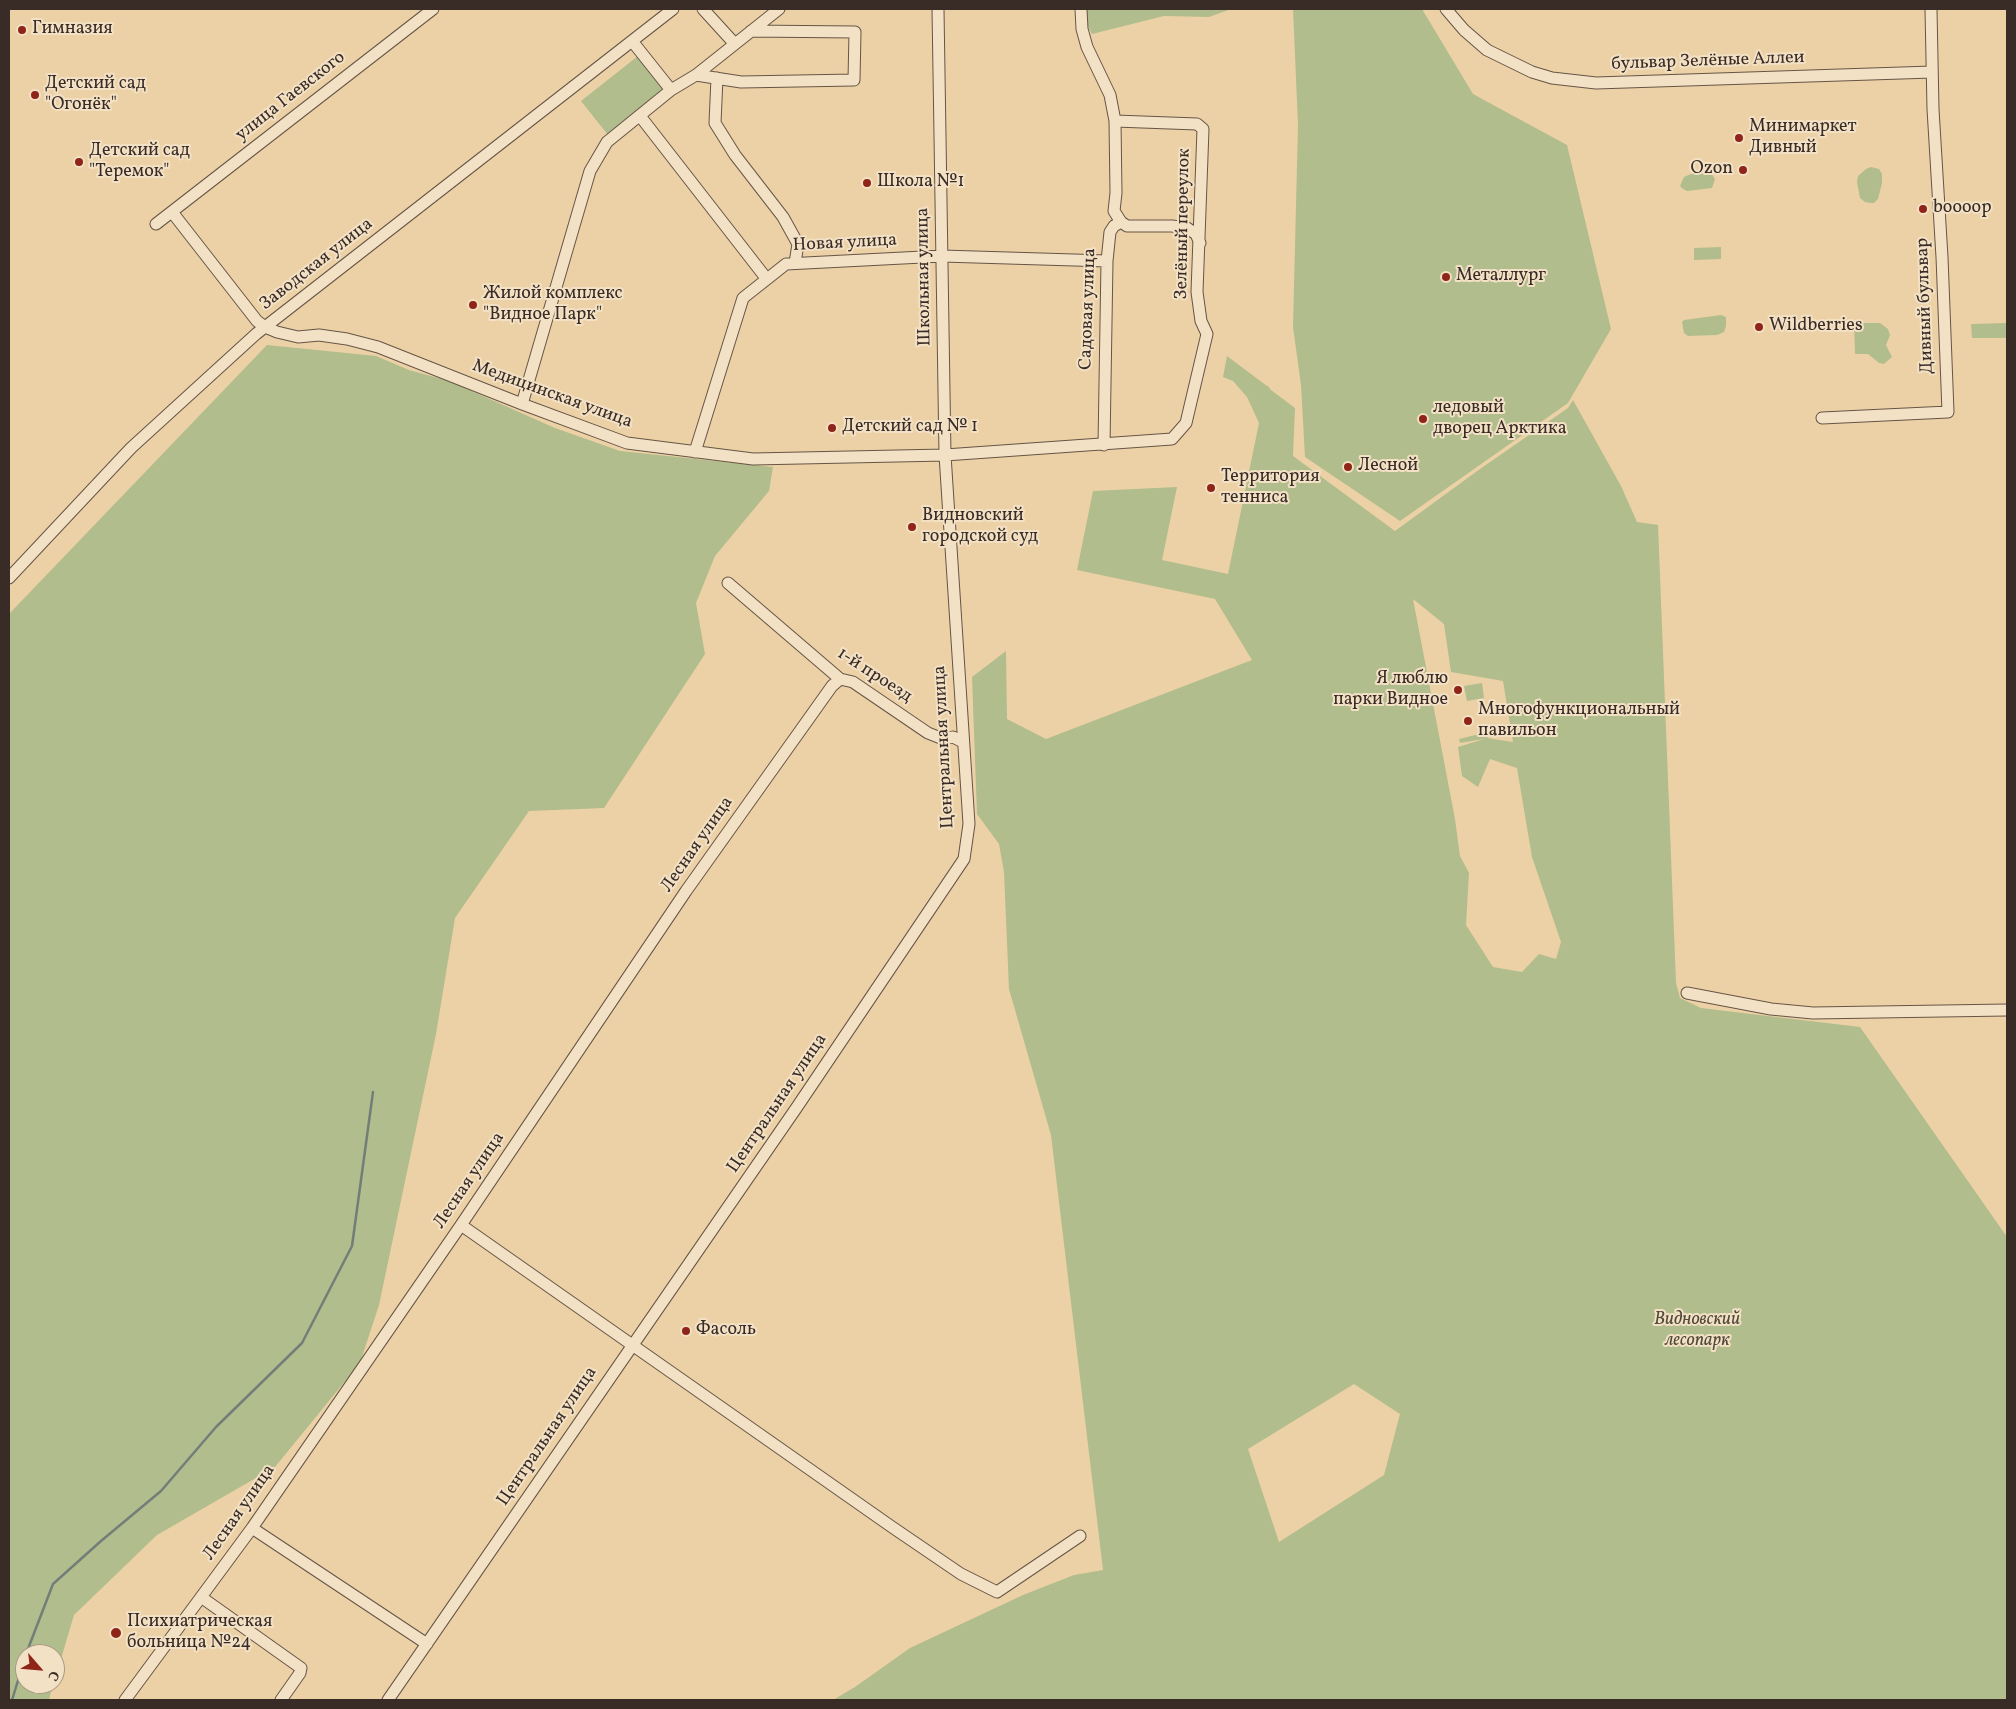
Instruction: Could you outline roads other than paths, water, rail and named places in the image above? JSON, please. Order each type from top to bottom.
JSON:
[{"type":"street","name":"улица Гаевского","points":[[156,224],[433,9]]},
{"type":"street","name":"Заводская улица","points":[[9,578],[131,448],[265,327],[674,9]]},
{"type":"street","points":[[703,9],[734,43]]},
{"type":"street","points":[[522,404],[590,171],[606,142],[671,90],[696,75],[779,9]]},
{"type":"street","name":"Школьная улица","points":[[938,9],[945,455]]},
{"type":"street","points":[[1081,9],[1082,29],[1087,47],[1110,95],[1115,121],[1116,193],[1114,211],[1121,222],[1127,226],[1187,228],[1196,234],[1200,243]]},
{"type":"street","name":"бульвар Зелёные Аллеи","points":[[1446,9],[1464,30],[1487,50],[1532,72],[1560,79],[1596,83],[1932,72]]},
{"type":"street","points":[[1931,9],[1932,72]]},
{"type":"street","points":[[696,75],[741,82],[854,80],[855,32],[751,31]]},
{"type":"street","points":[[632,41],[671,90]]},
{"type":"street","name":"Дивный бульвар","points":[[1822,418],[1948,412],[1932,72]]},
{"type":"street","points":[[717,78],[715,123],[735,155],[783,217],[798,244],[795,263]]},
{"type":"street","points":[[640,116],[766,278]]},
{"type":"street","name":"Зелёный переулок","points":[[1115,121],[1197,124],[1203,129],[1197,292],[1201,321],[1206,334],[1186,423],[1172,439]]},
{"type":"street","points":[[172,212],[252,315],[265,327]]},
{"type":"street","name":"Садовая улица","points":[[1104,445],[1107,261],[1110,232],[1114,226],[1121,222]]},
{"type":"street","name":"Новая улица","points":[[695,452],[743,298],[786,264],[942,256],[1107,261]]},
{"type":"street","name":"Медицинская улица","points":[[265,327],[298,337],[319,335],[347,339],[378,347],[627,443],[695,452],[753,459],[945,455],[1172,439]]},
{"type":"street","name":"Центральная улица","points":[[388,1700],[797,1107],[964,859],[968,824],[945,455]]},
{"type":"street","name":"1-й проезд","points":[[728,583],[840,679],[853,682],[928,733],[943,739],[953,737],[963,742]]},
{"type":"street","name":"Лесная улица","points":[[125,1700],[252,1528],[461,1225],[686,891],[832,686],[840,679]]},
{"type":"street","points":[[1687,993],[1770,1009],[1813,1014],[2007,1010]]},
{"type":"street","points":[[461,1225],[633,1344],[892,1528],[961,1574],[997,1592],[1080,1536]]},
{"type":"street","points":[[252,1528],[427,1644]]},
{"type":"street","points":[[201,1597],[301,1668],[300,1673],[281,1700]]},
{"type":"waterway","points":[[30,1644],[53,1584],[161,1491],[216,1427],[302,1343],[352,1246],[373,1092]]},
{"type":"waterway","points":[[12,1700],[15,1690]]},
{"type":"place","name":"Гимназия","points":[[22,30]]},
{"type":"place","name":"Детский сад \"Огонёк\"","points":[[35,95]]},
{"type":"place","name":"Минимаркет Дивный","points":[[1739,138]]},
{"type":"place","name":"Детский сад \"Теремок\"","points":[[79,162]]},
{"type":"place","name":"Ozon","points":[[1743,170]]},
{"type":"place","name":"Школа №1","points":[[867,183]]},
{"type":"place","name":"boooop","points":[[1923,209]]},
{"type":"place","name":"Металлург","points":[[1446,277]]},
{"type":"place","name":"Жилой комплекс \"Видное Парк\"","points":[[473,305]]},
{"type":"place","name":"Wildberries","points":[[1759,327]]},
{"type":"place","name":"ледовый дворец Арктика","points":[[1423,419]]},
{"type":"place","name":"Детский сад № 1","points":[[832,428]]},
{"type":"place","name":"Лесной","points":[[1348,467]]},
{"type":"place","name":"Территория тенниса","points":[[1211,488]]},
{"type":"place","name":"Видновский городской суд","points":[[912,527]]},
{"type":"place","name":"Я люблю парки Видное","points":[[1458,690]]},
{"type":"place","name":"Многофункциональный павильон","points":[[1468,721]]},
{"type":"place","name":"Фасоль","points":[[686,1331]]},
{"type":"place","name":"Психиатрическая больница №24","points":[[116,1633]]},
{"type":"park label","name":"Видновский лесопарк","points":[[1697,1331]]}]
